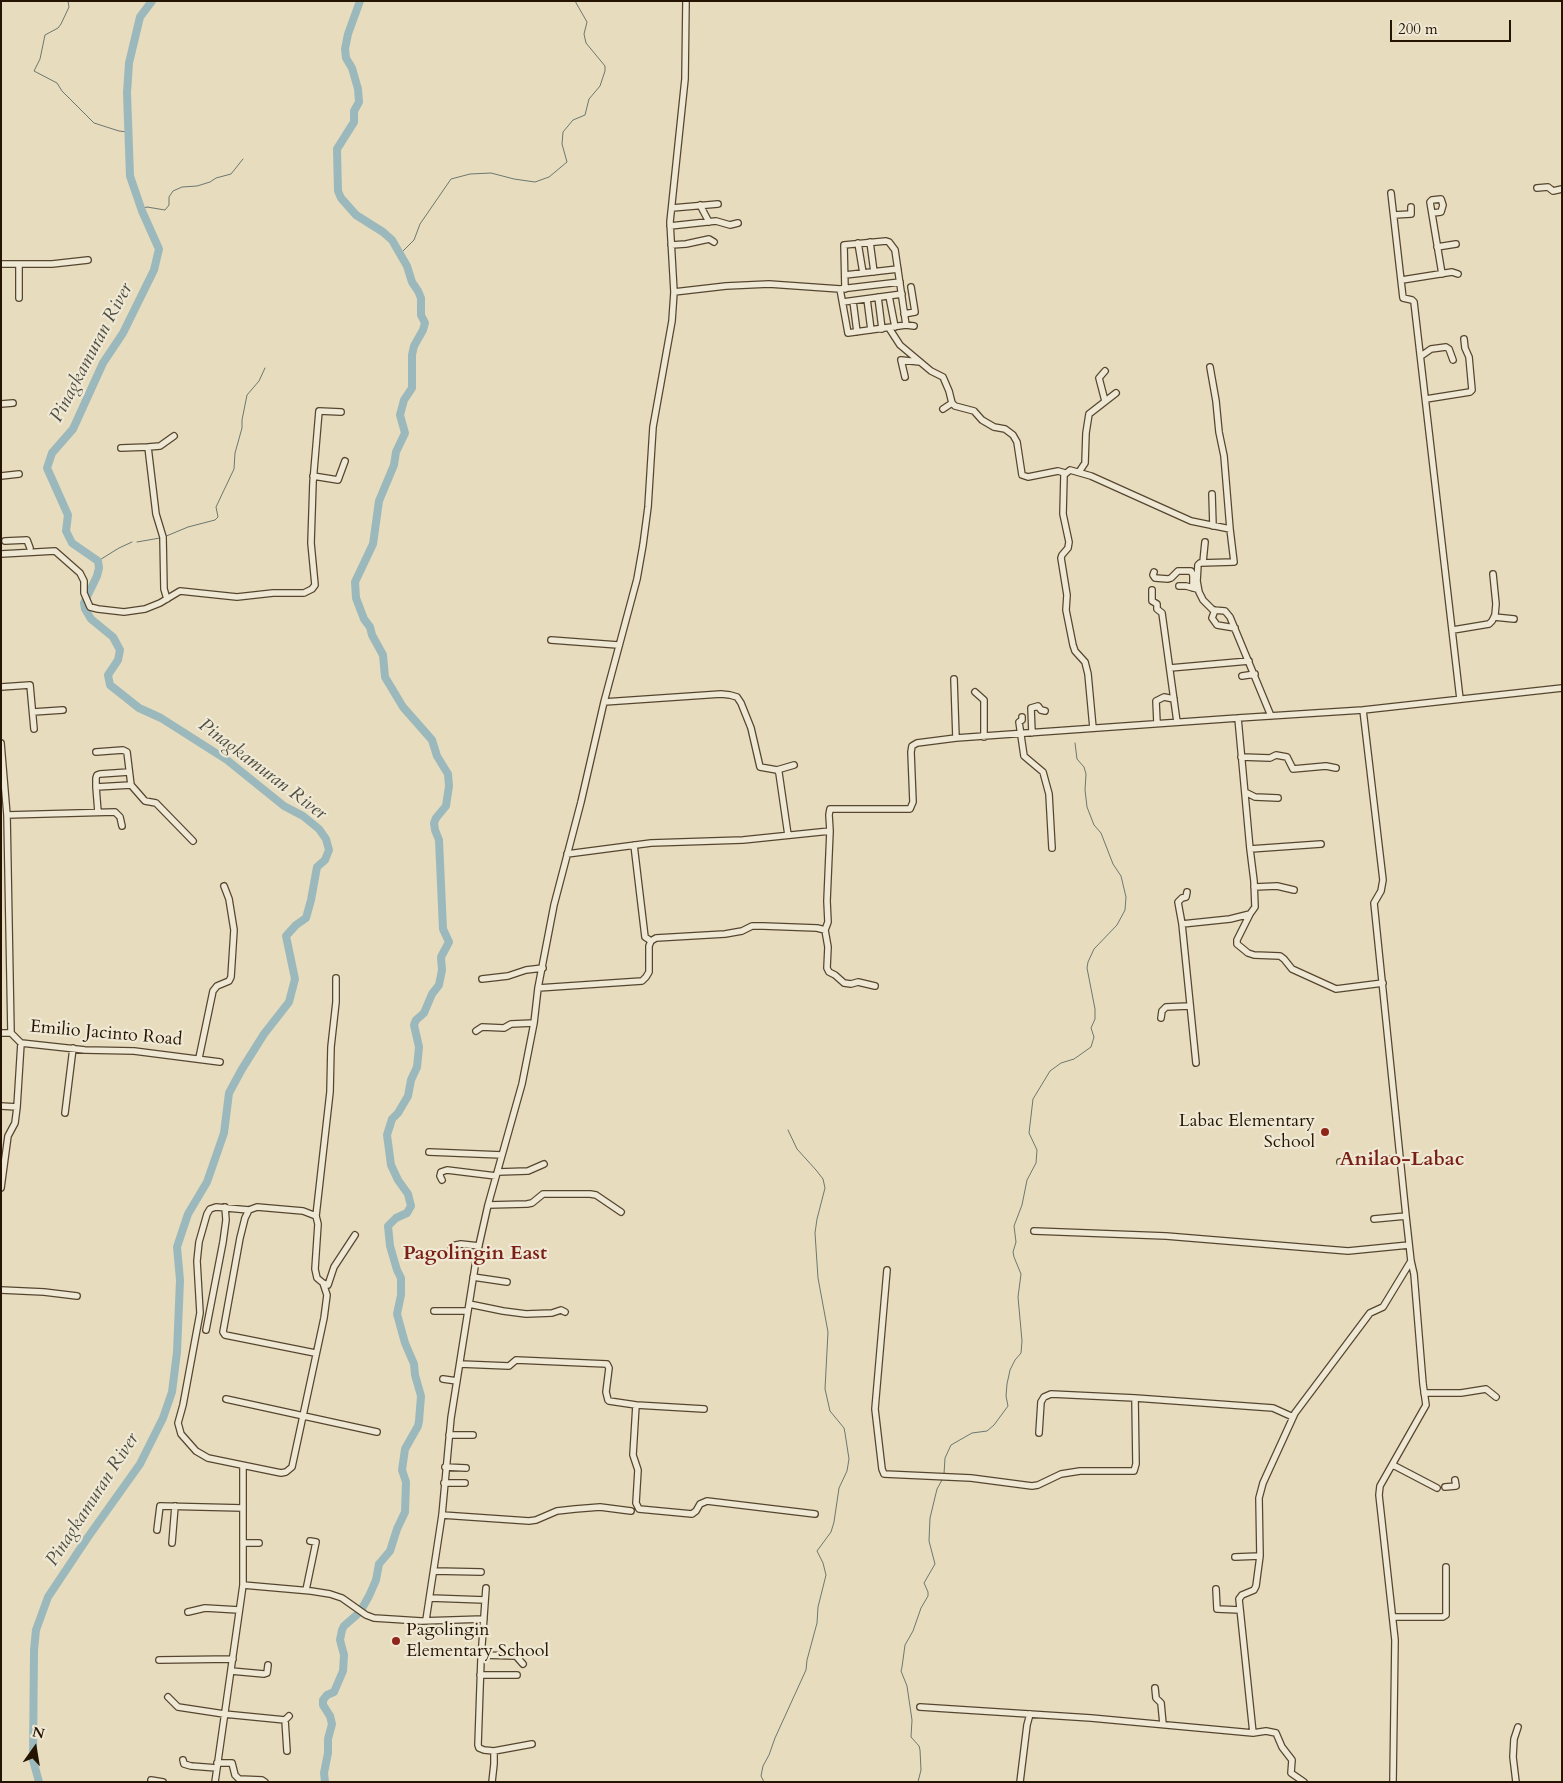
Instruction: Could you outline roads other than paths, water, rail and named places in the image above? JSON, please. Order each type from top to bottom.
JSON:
[{"type":"street","points":[[426,1620],[442,1515],[449,1435],[479,1246],[488,1205],[522,1084],[554,905],[581,802],[618,645],[637,579],[643,545],[648,507],[653,427],[669,346],[674,292],[670,226],[685,79],[686,1]]},
{"type":"street","points":[[1537,188],[1548,187],[1553,191],[1562,189]]},
{"type":"street","points":[[1390,193],[1403,298],[1414,302],[1460,699]]},
{"type":"street","points":[[672,208],[718,204]]},
{"type":"street","points":[[700,205],[709,222]]},
{"type":"street","points":[[1394,215],[1411,214],[1411,207]]},
{"type":"street","points":[[1433,213],[1442,274]]},
{"type":"street","points":[[670,226],[709,222],[721,222],[730,225],[738,223]]},
{"type":"street","points":[[671,245],[686,244],[705,239],[714,242]]},
{"type":"street","points":[[870,242],[874,272]]},
{"type":"street","points":[[906,326],[895,250],[889,242],[858,243],[844,246],[845,275],[843,302],[848,334],[892,327],[914,326]]},
{"type":"street","points":[[858,243],[863,273]]},
{"type":"street","points":[[1437,247],[1456,244]]},
{"type":"street","points":[[1,264],[52,264],[88,260]]},
{"type":"street","points":[[19,264],[19,298]]},
{"type":"street","points":[[845,275],[898,269]]},
{"type":"street","points":[[1402,280],[1452,272],[1458,274]]},
{"type":"street","points":[[674,292],[726,286],[770,284],[843,289],[900,282]]},
{"type":"street","points":[[904,314],[915,312],[911,288]]},
{"type":"street","points":[[843,302],[902,294]]},
{"type":"street","points":[[890,296],[892,327],[900,345],[931,371],[943,377],[952,404]]},
{"type":"street","points":[[878,298],[882,329]]},
{"type":"street","points":[[867,299],[871,330]]},
{"type":"street","points":[[853,301],[857,332]]},
{"type":"street","points":[[1426,399],[1470,392],[1472,390],[1469,357],[1464,339]]},
{"type":"street","points":[[1421,356],[1431,349],[1446,347],[1449,349],[1453,360]]},
{"type":"street","points":[[905,378],[901,360],[920,362]]},
{"type":"street","points":[[1196,588],[1198,565],[1203,562],[1234,562],[1235,560],[1230,529],[1224,456],[1221,449],[1210,367]]},
{"type":"street","points":[[1105,371],[1099,378],[1105,401]]},
{"type":"street","points":[[1079,472],[1086,464],[1086,433],[1089,414],[1116,393]]},
{"type":"street","points":[[1,404],[13,404]]},
{"type":"street","points":[[943,409],[952,404]]},
{"type":"street","points":[[952,404],[974,411],[982,420],[1013,435],[1016,438],[1020,457],[1020,472],[1024,476],[1033,476],[1058,470],[1066,473]]},
{"type":"street","points":[[1,554],[50,550],[59,554],[83,576],[84,592],[90,607],[124,612],[145,609],[167,599],[180,590],[237,597],[273,593],[304,593],[315,585],[311,543],[313,476],[320,410],[341,412]]},
{"type":"street","points":[[121,448],[160,446],[174,436]]},
{"type":"street","points":[[148,447],[156,514],[163,537],[164,589],[167,599]]},
{"type":"street","points":[[313,476],[338,480],[344,460]]},
{"type":"street","points":[[1093,728],[1085,662],[1075,651],[1066,610],[1067,595],[1061,558],[1068,548],[1069,542],[1063,514],[1066,473],[1070,470],[1079,472],[1140,496],[1191,521],[1230,529]]},
{"type":"street","points":[[1,476],[19,474]]},
{"type":"street","points":[[1212,494],[1214,526]]},
{"type":"street","points":[[5,541],[27,540],[30,551]]},
{"type":"street","points":[[1203,562],[1205,542]]},
{"type":"street","points":[[1154,572],[1155,578],[1168,579],[1178,571],[1192,571],[1196,588],[1203,600],[1215,610],[1227,612],[1255,674],[1271,716]]},
{"type":"street","points":[[1453,630],[1490,624],[1494,617],[1496,598],[1493,574]]},
{"type":"street","points":[[1179,586],[1196,588]]},
{"type":"street","points":[[1152,590],[1152,601],[1162,613],[1177,722]]},
{"type":"street","points":[[1215,610],[1212,618],[1217,625],[1235,628]]},
{"type":"street","points":[[1494,617],[1514,619]]},
{"type":"street","points":[[550,640],[618,645]]},
{"type":"street","points":[[1170,668],[1249,660]]},
{"type":"street","points":[[1242,676],[1255,674]]},
{"type":"street","points":[[954,680],[956,738]]},
{"type":"street","points":[[1,687],[30,685],[34,729]]},
{"type":"street","points":[[875,986],[858,982],[844,983],[829,972],[827,968],[828,947],[825,930],[828,922],[830,810],[910,809],[913,802],[912,746],[917,743],[1031,731],[1363,710],[1562,688]]},
{"type":"street","points":[[975,692],[984,700],[984,737]]},
{"type":"street","points":[[604,702],[721,694],[734,696],[741,702],[751,728],[760,767],[777,770],[794,765]]},
{"type":"street","points":[[1157,723],[1156,701],[1164,697],[1174,699]]},
{"type":"street","points":[[1031,731],[1030,711],[1032,707],[1038,706],[1041,710],[1046,711]]},
{"type":"street","points":[[33,712],[63,710]]},
{"type":"street","points":[[1363,710],[1383,880],[1374,903],[1409,1245],[1428,1393],[1426,1405],[1380,1486],[1379,1495],[1394,1617],[1393,1782]]},
{"type":"street","points":[[1022,717],[1022,720],[1019,722],[1024,756],[1043,772],[1046,779],[1049,794],[1052,848]]},
{"type":"street","points":[[1238,718],[1255,907],[1237,940],[1237,944],[1248,953],[1254,955],[1280,956],[1292,969],[1336,988],[1383,983]]},
{"type":"street","name":"Emilio Jacinto Road","points":[[1,743],[6,815],[11,1033],[21,1043],[85,1050],[134,1051],[220,1062]]},
{"type":"street","points":[[96,752],[126,751],[130,785],[145,801],[156,804],[193,841]]},
{"type":"street","points":[[1241,757],[1270,758],[1276,755],[1287,757],[1293,768],[1326,766],[1336,768]]},
{"type":"street","points":[[777,770],[788,835]]},
{"type":"street","points":[[98,812],[97,775],[129,772]]},
{"type":"street","points":[[96,787],[130,785]]},
{"type":"street","points":[[1245,792],[1255,797],[1278,798]]},
{"type":"street","points":[[6,815],[118,813],[122,826]]},
{"type":"street","points":[[567,854],[651,843],[743,840],[830,831]]},
{"type":"street","points":[[1250,849],[1321,844]]},
{"type":"street","points":[[634,846],[645,937],[651,941]]},
{"type":"street","points":[[199,1058],[213,991],[217,986],[229,981],[230,977],[234,930],[229,899],[224,886]]},
{"type":"street","points":[[1254,887],[1277,886],[1294,890]]},
{"type":"street","points":[[1186,892],[1186,897],[1178,902],[1182,924],[1196,1063]]},
{"type":"street","points":[[1182,924],[1230,919],[1250,914]]},
{"type":"street","points":[[538,988],[642,981],[648,972],[649,946],[651,941],[656,938],[742,932],[752,926],[817,928],[825,930]]},
{"type":"street","points":[[482,979],[508,976],[526,970],[543,968]]},
{"type":"street","points":[[336,978],[330,1092],[316,1216],[318,1224],[314,1269],[317,1278],[323,1283],[328,1285],[334,1267],[354,1235]]},
{"type":"street","points":[[1161,1018],[1162,1011],[1166,1007],[1189,1006]]},
{"type":"street","points":[[476,1031],[482,1027],[504,1028],[511,1024],[534,1023]]},
{"type":"street","points":[[1,1033],[11,1033]]},
{"type":"street","points":[[1,1188],[8,1136],[15,1123],[21,1043]]},
{"type":"street","points":[[65,1113],[74,1048]]},
{"type":"street","points":[[1,1106],[17,1107]]},
{"type":"street","points":[[429,1152],[502,1155]]},
{"type":"street","points":[[1340,1162],[1400,1159]]},
{"type":"street","points":[[442,1180],[441,1172],[447,1170],[497,1174],[528,1171],[544,1164]]},
{"type":"street","points":[[488,1205],[527,1204],[532,1203],[543,1194],[590,1194],[596,1195],[621,1212]]},
{"type":"street","points":[[316,1216],[303,1211],[257,1207],[249,1210],[225,1207],[210,1209],[207,1214],[197,1262],[200,1313],[178,1423],[181,1434],[196,1451],[208,1458],[281,1473],[286,1472],[292,1467],[328,1295],[323,1283]]},
{"type":"street","points":[[206,1330],[224,1235],[225,1207]]},
{"type":"street","points":[[249,1210],[240,1238],[223,1332],[225,1335],[315,1353]]},
{"type":"street","points":[[1374,1219],[1406,1216]]},
{"type":"street","points":[[1034,1231],[1166,1236],[1348,1251],[1409,1245]]},
{"type":"street","points":[[451,1246],[462,1244],[479,1246]]},
{"type":"street","points":[[1253,1733],[1240,1597],[1254,1590],[1256,1586],[1260,1556],[1259,1498],[1262,1484],[1293,1417],[1370,1313],[1383,1307],[1411,1261]]},
{"type":"street","points":[[887,1270],[875,1409],[882,1472],[884,1474],[948,1476],[1032,1486],[1061,1474],[1080,1470],[1134,1471],[1136,1464],[1135,1398]]},
{"type":"street","points":[[473,1276],[507,1282]]},
{"type":"street","points":[[1,1290],[77,1296]]},
{"type":"street","points":[[434,1311],[468,1308],[526,1314],[552,1313],[561,1310],[565,1312]]},
{"type":"street","points":[[460,1364],[509,1366],[516,1360],[606,1364],[608,1368],[606,1392],[609,1401],[704,1410]]},
{"type":"street","points":[[443,1379],[457,1381]]},
{"type":"street","points":[[1428,1393],[1461,1393],[1486,1388],[1496,1397]]},
{"type":"street","points":[[1039,1433],[1041,1402],[1044,1397],[1051,1394],[1272,1408],[1293,1417]]},
{"type":"street","points":[[226,1399],[377,1432]]},
{"type":"street","points":[[636,1405],[633,1455],[638,1470],[636,1503],[639,1509],[692,1514],[700,1504],[707,1501],[815,1514]]},
{"type":"street","points":[[449,1435],[473,1435]]},
{"type":"street","points":[[1393,1465],[1437,1488]]},
{"type":"street","points":[[215,1782],[242,1585],[244,1466]]},
{"type":"street","points":[[445,1467],[466,1468]]},
{"type":"street","points":[[1445,1487],[1456,1486],[1455,1480]]},
{"type":"street","points":[[444,1483],[465,1483]]},
{"type":"street","points":[[157,1530],[159,1508],[163,1506],[242,1508]]},
{"type":"street","points":[[172,1543],[175,1506]]},
{"type":"street","points":[[442,1515],[530,1521],[558,1511],[575,1509],[600,1507],[631,1510]]},
{"type":"street","points":[[306,1590],[316,1542],[310,1541]]},
{"type":"street","points":[[242,1542],[260,1543]]},
{"type":"street","points":[[1235,1557],[1260,1556]]},
{"type":"street","points":[[1394,1617],[1443,1617],[1446,1615],[1446,1567]]},
{"type":"street","points":[[434,1571],[482,1572]]},
{"type":"street","points":[[242,1585],[306,1590],[330,1594],[342,1598],[350,1605],[374,1618],[484,1620]]},
{"type":"street","points":[[486,1588],[481,1655],[478,1745],[479,1748],[484,1750],[494,1751],[532,1744]]},
{"type":"street","points":[[1216,1588],[1217,1609],[1240,1610]]},
{"type":"street","points":[[430,1598],[485,1600]]},
{"type":"street","points":[[188,1612],[205,1608],[239,1610]]},
{"type":"street","points":[[481,1655],[516,1656],[523,1664]]},
{"type":"street","points":[[159,1660],[233,1659]]},
{"type":"street","points":[[231,1671],[264,1674],[267,1673],[268,1665]]},
{"type":"street","points":[[480,1675],[517,1675]]},
{"type":"street","points":[[1155,1688],[1156,1698],[1161,1703],[1163,1724]]},
{"type":"street","points":[[168,1697],[178,1707],[224,1714],[287,1718],[288,1752]]},
{"type":"street","points":[[920,1707],[1091,1718],[1253,1733],[1266,1731],[1276,1733],[1282,1747],[1292,1760],[1291,1772],[1304,1782]]},
{"type":"street","points":[[1020,1782],[1026,1725],[1030,1714]]},
{"type":"street","points":[[1516,1782],[1514,1739],[1518,1727]]},
{"type":"street","points":[[492,1782],[494,1751]]},
{"type":"street","points":[[183,1760],[186,1765],[191,1766],[217,1766],[232,1763],[235,1775],[239,1779],[262,1780],[266,1782]]},
{"type":"street","points":[[151,1780],[163,1782]]},
{"type":"waterway","points":[[68,1],[69,7],[61,24],[58,28],[45,35],[40,59],[34,71],[57,83],[62,91],[94,123],[128,132]]},
{"type":"waterway","name":"Pinagkamuran River","points":[[39,1782],[33,1760],[34,1650],[36,1630],[48,1597],[140,1464],[163,1418],[172,1392],[177,1352],[180,1280],[177,1247],[188,1214],[207,1182],[224,1133],[229,1093],[264,1034],[289,1002],[295,979],[286,936],[306,918],[317,867],[325,860],[329,850],[326,839],[319,829],[303,816],[284,806],[227,760],[161,718],[139,708],[110,685],[108,675],[118,660],[120,650],[113,637],[91,619],[84,603],[97,576],[98,561],[72,543],[66,531],[68,515],[47,468],[52,453],[73,429],[103,363],[123,333],[154,270],[159,249],[142,211],[130,176],[127,93],[129,63],[140,17],[152,1]]},
{"type":"waterway","points":[[325,1782],[324,1773],[328,1753],[328,1739],[332,1724],[330,1716],[323,1705],[323,1700],[327,1695],[334,1692],[343,1671],[344,1655],[340,1640],[342,1630],[360,1612],[369,1596],[376,1580],[379,1564],[390,1551],[405,1512],[406,1482],[402,1470],[405,1449],[419,1421],[421,1396],[414,1364],[405,1343],[397,1314],[401,1295],[401,1278],[390,1246],[388,1226],[396,1218],[407,1213],[411,1206],[408,1194],[398,1180],[391,1165],[387,1135],[392,1119],[408,1096],[411,1080],[417,1067],[419,1047],[414,1025],[416,1020],[424,1013],[432,994],[439,985],[442,970],[441,957],[449,942],[443,929],[439,840],[434,823],[446,806],[449,786],[448,774],[437,756],[432,740],[403,707],[385,677],[383,655],[372,635],[370,627],[364,619],[356,598],[355,582],[373,544],[379,501],[394,465],[396,452],[405,433],[400,415],[404,400],[412,388],[412,355],[414,346],[425,323],[421,315],[421,298],[412,282],[407,266],[392,240],[356,215],[341,198],[338,191],[337,149],[354,122],[354,111],[359,102],[358,89],[352,68],[346,58],[345,49],[348,34],[360,1]]},
{"type":"waterway","points":[[400,254],[414,240],[420,224],[451,179],[470,174],[491,173],[535,182],[549,177],[567,162],[562,144],[563,132],[573,120],[585,115],[589,99],[600,86],[605,71],[605,66],[586,43],[584,34],[587,22],[575,1]]},
{"type":"waterway","points":[[141,209],[147,207],[165,210],[169,205],[169,197],[173,191],[182,187],[197,186],[231,174],[243,159]]},
{"type":"waterway","points":[[164,537],[188,527],[215,520],[218,517],[216,507],[234,469],[235,453],[242,428],[247,395],[259,381],[265,368]]},
{"type":"waterway","points":[[137,542],[160,538]]},
{"type":"waterway","points":[[98,561],[132,542]]},
{"type":"waterway","points":[[944,1474],[945,1458],[951,1445],[972,1433],[987,1431],[994,1425],[1008,1406],[1006,1396],[1010,1370],[1021,1353],[1022,1341],[1018,1297],[1021,1274],[1013,1252],[1016,1242],[1014,1226],[1022,1205],[1027,1180],[1036,1163],[1037,1150],[1029,1133],[1033,1099],[1050,1071],[1061,1063],[1074,1059],[1091,1047],[1094,1037],[1091,1028],[1095,1019],[1095,1009],[1087,968],[1088,962],[1094,949],[1117,925],[1125,910],[1126,897],[1121,876],[1113,864],[1101,833],[1094,825],[1087,807],[1086,774],[1084,767],[1077,759],[1075,743]]},
{"type":"waterway","points":[[764,1782],[761,1776],[763,1766],[806,1670],[826,1575],[817,1551],[831,1532],[839,1488],[847,1471],[849,1459],[844,1428],[830,1411],[825,1389],[828,1332],[818,1278],[815,1233],[825,1188],[823,1179],[797,1149],[788,1130]]},
{"type":"waterway","points":[[918,1782],[921,1770],[920,1750],[911,1737],[912,1720],[907,1686],[901,1671],[905,1645],[928,1596],[924,1583],[935,1564],[929,1541],[930,1518],[937,1489],[942,1480]]},
{"type":"place","name":"Labac Elementary School","points":[[1325,1132]]},
{"type":"place","name":"Pagolingin Elementary School","points":[[396,1641]]},
{"type":"district","name":"Anilao-Labac","points":[[1402,1160]]},
{"type":"district","name":"Pagolingin East","points":[[475,1254]]}]
